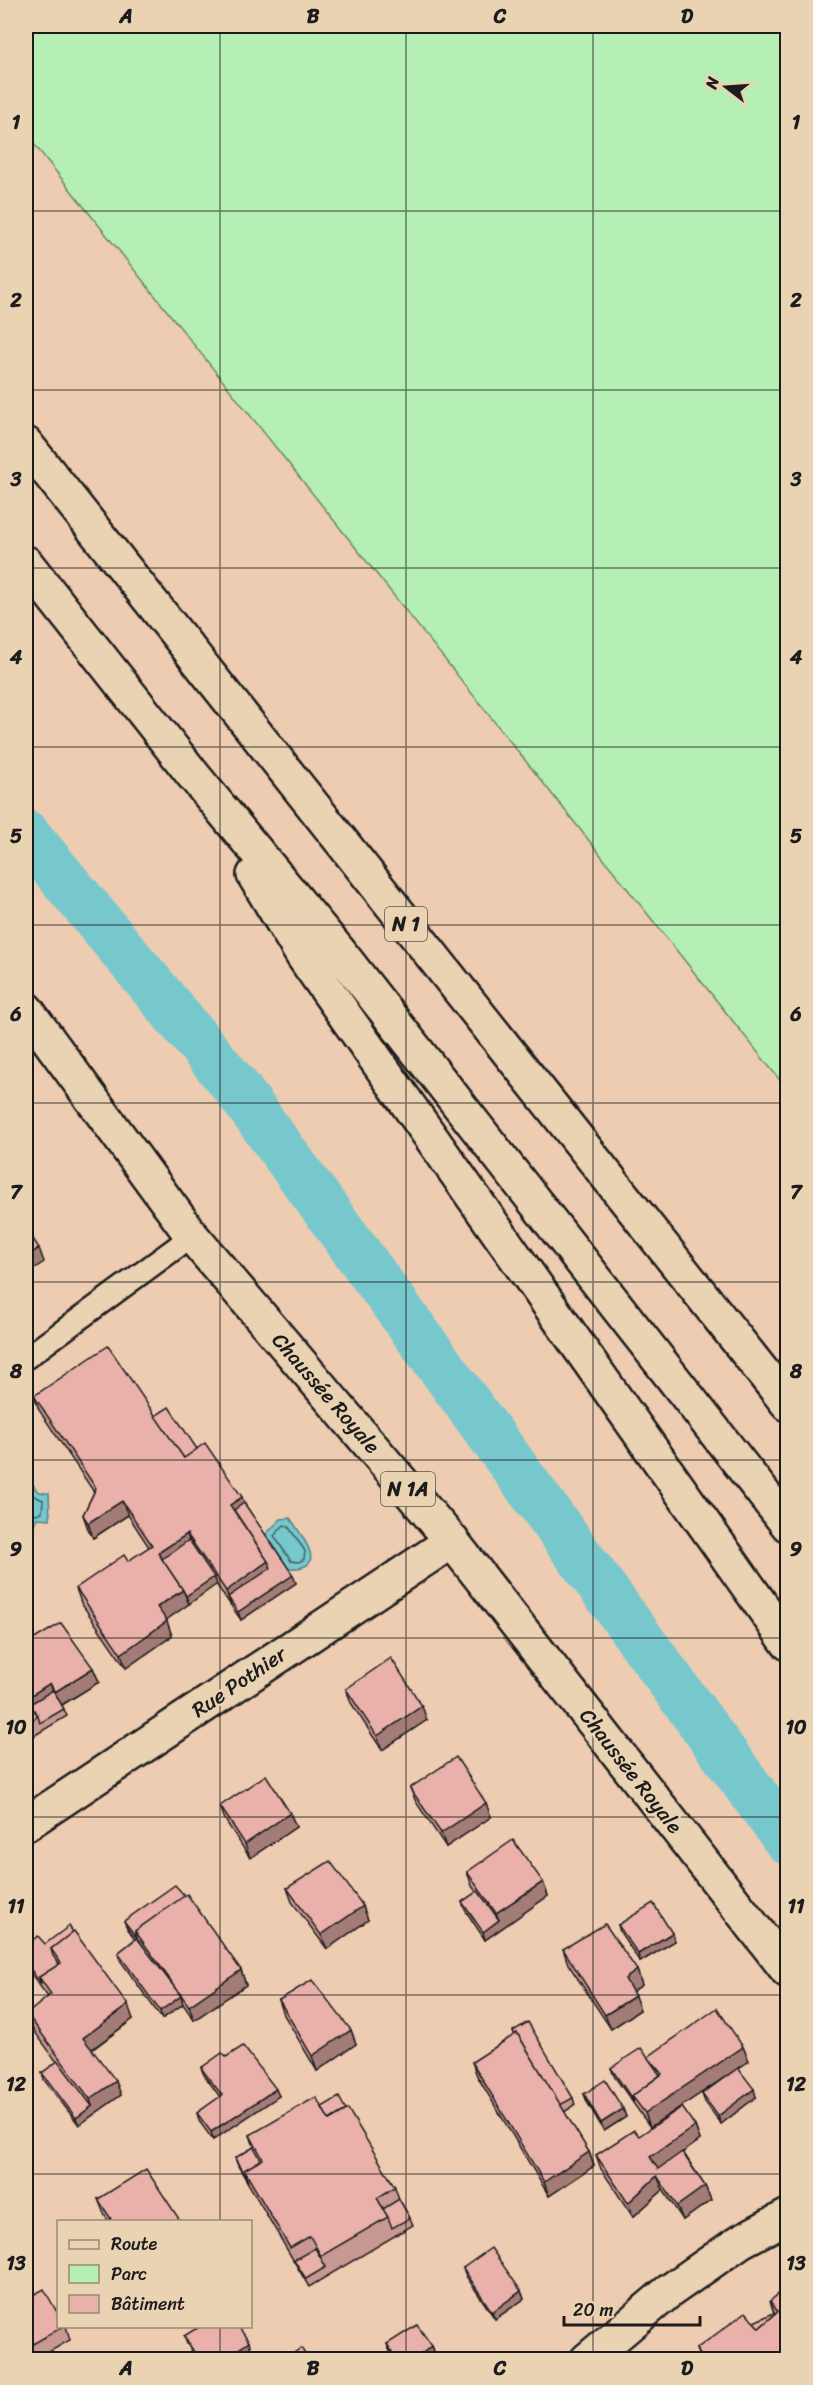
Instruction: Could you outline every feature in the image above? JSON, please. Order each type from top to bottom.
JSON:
[{"type":"main road","name":"N 1","points":[[26,444],[788,1404]]},
{"type":"main road","points":[[26,563],[194,776],[344,959],[788,1525]]},
{"type":"main road","points":[[194,776],[303,956],[788,1643]]},
{"type":"main road","name":"Chaussée Royale","points":[[26,1009],[192,1236],[452,1541],[788,1971]]},
{"type":"main road","name":"Rue Pothier","points":[[26,1824],[452,1541]]},
{"type":"main road","points":[[587,2360],[668,2292],[741,2241],[788,2216]]},
{"type":"lane","points":[[26,1358],[192,1236]]},
{"type":"green space","points":[[26,26],[787,26],[787,1089],[26,134]]},
{"type":"water","points":[[26,1477],[32,1481],[38,1491],[49,1493],[50,1519],[37,1518],[31,1540],[26,1540]]},
{"type":"water","points":[[290,1518],[310,1551],[311,1558],[308,1564],[301,1567],[288,1568],[266,1534],[281,1519]]},
{"type":"building","points":[[26,1228],[39,1248],[26,1257]]},
{"type":"building","points":[[108,1346],[184,1458],[205,1443],[242,1497],[230,1505],[268,1561],[226,1591],[187,1534],[158,1553],[183,1590],[157,1607],[167,1621],[121,1654],[76,1588],[124,1555],[128,1561],[152,1545],[122,1501],[88,1523],[83,1515],[96,1488],[34,1396]]},
{"type":"building","points":[[169,1407],[197,1449],[184,1458],[155,1416]]},
{"type":"building","points":[[244,1503],[293,1575],[238,1612],[228,1597],[271,1568],[234,1510]]},
{"type":"building","points":[[189,1540],[214,1577],[186,1596],[162,1559]]},
{"type":"building","points":[[61,1623],[93,1668],[55,1692],[50,1683],[27,1698],[38,1716],[26,1724],[26,1644]]},
{"type":"building","points":[[391,1658],[422,1706],[377,1736],[346,1689]]},
{"type":"building","points":[[53,1690],[64,1709],[40,1723],[30,1704]]},
{"type":"building","points":[[456,1757],[486,1803],[441,1833],[410,1788]]},
{"type":"building","points":[[266,1775],[290,1813],[245,1844],[220,1806]]},
{"type":"building","points":[[513,1840],[543,1882],[496,1913],[467,1872]]},
{"type":"building","points":[[330,1861],[363,1906],[321,1935],[287,1888]]},
{"type":"building","points":[[175,1885],[185,1896],[135,1931],[137,1938],[124,1921]]},
{"type":"building","points":[[478,1891],[499,1920],[483,1932],[462,1902]]},
{"type":"building","points":[[187,1894],[241,1970],[189,2006],[135,1931]]},
{"type":"building","points":[[653,1903],[672,1933],[638,1954],[618,1925]]},
{"type":"building","points":[[605,1924],[637,1970],[625,1979],[635,1996],[605,2015],[563,1949]]},
{"type":"building","points":[[69,1926],[73,1932],[51,1949],[60,1965],[39,1977],[41,1984],[26,1963],[26,1945],[38,1936],[45,1944]]},
{"type":"building","points":[[74,1931],[128,2005],[83,2038],[116,2081],[90,2099],[27,2014],[51,1994],[39,1977],[61,1963],[51,1949]]},
{"type":"building","points":[[137,1938],[181,1996],[160,2011],[118,1953]]},
{"type":"building","points":[[312,1980],[351,2030],[312,2056],[279,2000]]},
{"type":"building","points":[[717,2008],[743,2047],[645,2113],[632,2096],[662,2074],[648,2057]]},
{"type":"building","points":[[528,2022],[573,2098],[560,2105],[517,2033],[515,2035],[513,2031]]},
{"type":"building","points":[[517,2033],[589,2152],[544,2182],[472,2062]]},
{"type":"building","points":[[243,2046],[276,2089],[211,2132],[197,2113],[222,2095],[201,2068],[222,2053],[226,2057]]},
{"type":"building","points":[[641,2048],[660,2075],[632,2096],[634,2102],[611,2068]]},
{"type":"building","points":[[58,2061],[92,2106],[76,2118],[42,2073]]},
{"type":"building","points":[[738,2068],[754,2089],[718,2116],[702,2094]]},
{"type":"building","points":[[605,2080],[623,2109],[601,2123],[584,2094]]},
{"type":"building","points":[[316,2097],[329,2120],[348,2109],[395,2187],[377,2198],[388,2217],[321,2256],[310,2236],[290,2248],[244,2170],[263,2159],[250,2135]]},
{"type":"building","points":[[339,2097],[346,2110],[329,2120],[322,2107]]},
{"type":"building","points":[[682,2107],[695,2126],[650,2157],[658,2169],[682,2152],[705,2186],[677,2206],[657,2176],[628,2203],[596,2155],[634,2130],[639,2136]]},
{"type":"building","points":[[254,2147],[261,2160],[244,2170],[248,2182],[235,2158]]},
{"type":"building","points":[[146,2169],[180,2220],[110,2220],[98,2199]]},
{"type":"building","points":[[399,2199],[410,2218],[392,2228],[383,2209]]},
{"type":"building","points":[[315,2248],[326,2267],[306,2279],[294,2260]]},
{"type":"building","points":[[491,2248],[521,2291],[492,2312],[463,2268]]},
{"type":"building","points":[[786,2288],[788,2290],[788,2348],[772,2360],[704,2360],[696,2349],[746,2312],[759,2328],[778,2312],[770,2301]]},
{"type":"building","points":[[44,2289],[57,2312],[57,2328],[61,2328],[26,2348],[26,2299]]},
{"type":"building","points":[[774,2313],[759,2328],[754,2322]]},
{"type":"building","points":[[417,2325],[432,2346],[413,2360],[397,2360],[387,2344]]},
{"type":"building","points":[[197,2328],[239,2328],[249,2342],[222,2360],[199,2360],[184,2336]]},
{"type":"building","points":[[301,2348],[309,2360],[284,2360]]},
{"type":"waterway","points":[[26,834],[236,1087],[788,1841]]}]
